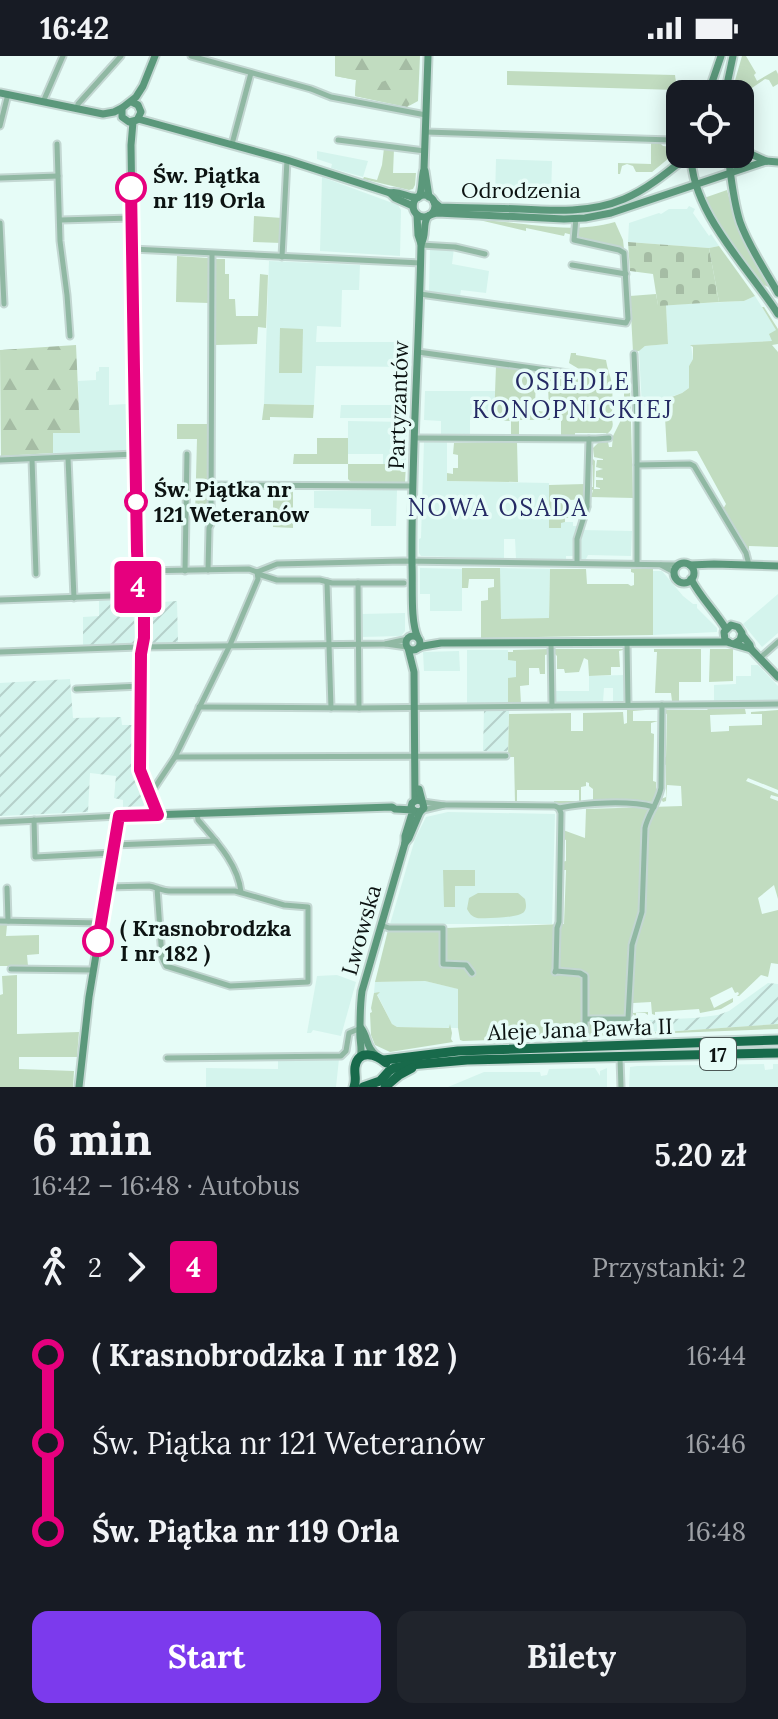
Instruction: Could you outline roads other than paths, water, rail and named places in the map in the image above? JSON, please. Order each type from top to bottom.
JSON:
[{"type":"highway","name":"Aleje Jana Pawła II","points":[[386,1074],[394,1068],[458,1060],[778,1040]]},
{"type":"highway","name":"Aleje Jana Pawła II","points":[[380,1058],[452,1051],[585,1047],[620,1051],[778,1053]]},
{"type":"highway","name":"17","points":[[360,1058],[369,1054],[380,1058]]},
{"type":"highway","points":[[354,1087],[355,1065],[360,1058]]},
{"type":"highway","points":[[380,1058],[388,1067],[386,1074]]},
{"type":"highway","points":[[385,1087],[399,1075],[419,1065]]},
{"type":"highway","name":"17","points":[[356,1076],[366,1085],[380,1081],[386,1074]]},
{"type":"main road","points":[[128,117],[137,106],[155,56]]},
{"type":"main road","points":[[424,169],[421,193],[413,206],[417,215],[423,217],[434,210],[424,169],[428,56]]},
{"type":"main road","points":[[713,80],[721,56]]},
{"type":"main road","points":[[728,80],[733,56]]},
{"type":"main road","points":[[4,94],[103,114],[114,112],[287,160],[390,193],[431,200]]},
{"type":"main road","points":[[158,815],[140,770],[144,616],[137,571],[131,145],[127,103],[137,106],[161,125]]},
{"type":"main road","points":[[754,155],[778,162]]},
{"type":"main road","name":"Odrodzenia","points":[[429,216],[441,213],[576,218],[606,214],[766,161]]},
{"type":"main road","name":"Odrodzenia","points":[[431,200],[440,207],[532,210],[595,208],[635,194],[672,168]]},
{"type":"main road","points":[[692,168],[695,184],[709,215],[778,314]]},
{"type":"main road","points":[[729,168],[743,230],[777,289]]},
{"type":"main road","points":[[390,193],[413,206]]},
{"type":"main road","name":"Partyzantów","points":[[413,643],[412,561],[421,263],[417,215]]},
{"type":"main road","name":"Partyzantów","points":[[421,245],[425,220],[429,216]]},
{"type":"main road","points":[[700,596],[685,563],[677,568],[676,579],[700,596],[727,629]]},
{"type":"main road","points":[[683,582],[692,573],[719,565],[778,566]]},
{"type":"main road","points":[[703,642],[720,636],[727,629],[740,628],[751,649],[777,673]]},
{"type":"main road","points":[[727,629],[724,638],[751,649]]},
{"type":"main road","points":[[393,808],[396,804],[418,806],[413,643],[731,643],[738,642],[742,635]]},
{"type":"main road","points":[[140,815],[148,808],[150,797]]},
{"type":"main road","name":"Lwowska","points":[[360,1058],[362,991],[407,829],[418,806]]},
{"type":"main road","name":"Lwowska","points":[[405,843],[418,806]]},
{"type":"main road","points":[[79,1087],[93,970],[119,816],[393,808],[406,817],[407,829]]},
{"type":"main road","points":[[361,1028],[368,1048],[380,1058]]},
{"type":"street","points":[[43,102],[63,56]]},
{"type":"street","points":[[77,108],[121,56]]},
{"type":"street","points":[[191,56],[331,97],[426,115]]},
{"type":"street","points":[[232,144],[251,73]]},
{"type":"street","points":[[0,126],[4,94]]},
{"type":"street","points":[[426,132],[666,140]]},
{"type":"street","points":[[338,140],[425,151]]},
{"type":"street","points":[[57,144],[70,336]]},
{"type":"street","points":[[282,257],[287,160]]},
{"type":"street","points":[[0,178],[58,176]]},
{"type":"street","points":[[60,220],[132,218]]},
{"type":"street","points":[[420,294],[626,323],[624,253],[574,240],[576,218]]},
{"type":"street","points":[[0,223],[4,304]]},
{"type":"street","points":[[421,245],[455,247],[485,254]]},
{"type":"street","points":[[132,249],[421,263]]},
{"type":"street","points":[[208,570],[211,524],[212,254]]},
{"type":"street","points":[[572,265],[626,274]]},
{"type":"street","points":[[765,295],[777,289]]},
{"type":"street","points":[[418,352],[568,373]]},
{"type":"street","points":[[634,354],[637,564]]},
{"type":"street","points":[[415,438],[609,438]]},
{"type":"street","points":[[577,563],[577,537],[587,506],[589,439]]},
{"type":"street","points":[[0,460],[135,454]]},
{"type":"street","points":[[185,571],[187,454]]},
{"type":"street","points":[[68,458],[74,598]]},
{"type":"street","points":[[32,459],[36,574]]},
{"type":"street","points":[[637,465],[694,466],[746,553],[749,565]]},
{"type":"street","points":[[210,485],[414,486]]},
{"type":"street","points":[[150,797],[175,757],[230,645],[258,573],[277,564],[412,561],[637,564],[677,568]]},
{"type":"street","points":[[137,571],[249,569],[284,580],[404,583]]},
{"type":"street","points":[[327,582],[331,708]]},
{"type":"street","points":[[358,583],[359,708]]},
{"type":"street","points":[[0,600],[139,595]]},
{"type":"street","points":[[627,642],[628,706]]},
{"type":"street","points":[[760,658],[778,642]]},
{"type":"street","points":[[0,652],[413,643]]},
{"type":"street","points":[[551,643],[552,706]]},
{"type":"street","points":[[76,689],[141,686]]},
{"type":"street","points":[[199,707],[778,704]]},
{"type":"street","points":[[586,1019],[628,1019],[632,945],[642,912],[644,835],[661,788],[662,705]]},
{"type":"street","points":[[175,757],[506,756]]},
{"type":"street","points":[[418,806],[559,808],[604,804],[654,807]]},
{"type":"street","points":[[559,808],[560,868],[555,971],[580,973],[586,980],[585,1047]]},
{"type":"street","points":[[197,813],[198,820],[232,865],[241,892]]},
{"type":"street","points":[[0,822],[119,816]]},
{"type":"street","points":[[34,820],[35,857],[216,841]]},
{"type":"street","points":[[107,887],[149,886],[157,888],[173,892],[241,892],[284,905],[308,907],[308,982],[228,986],[166,966],[162,958],[157,888]]},
{"type":"street","points":[[7,888],[8,921]]},
{"type":"street","points":[[0,921],[101,923]]},
{"type":"street","points":[[381,925],[389,928],[443,928],[443,964],[466,965],[472,973]]},
{"type":"street","points":[[11,969],[93,970]]},
{"type":"street","points":[[167,1058],[341,1056],[346,1051],[349,1033],[361,1028]]},
{"type":"street","points":[[620,1051],[621,1087]]},
{"type":"place","name":"Św. Piątka nr 119 Orla","points":[[131,188]]},
{"type":"place","name":"Św. Piątka nr 121 Weteranów","points":[[136,502]]},
{"type":"place","name":"( Krasnobrodzka I nr 182 )","points":[[98,941]]},
{"type":"district","name":"OSIEDLE KONOPNICKIEJ","points":[[573,395]]},
{"type":"district","name":"NOWA OSADA","points":[[498,507]]}]
